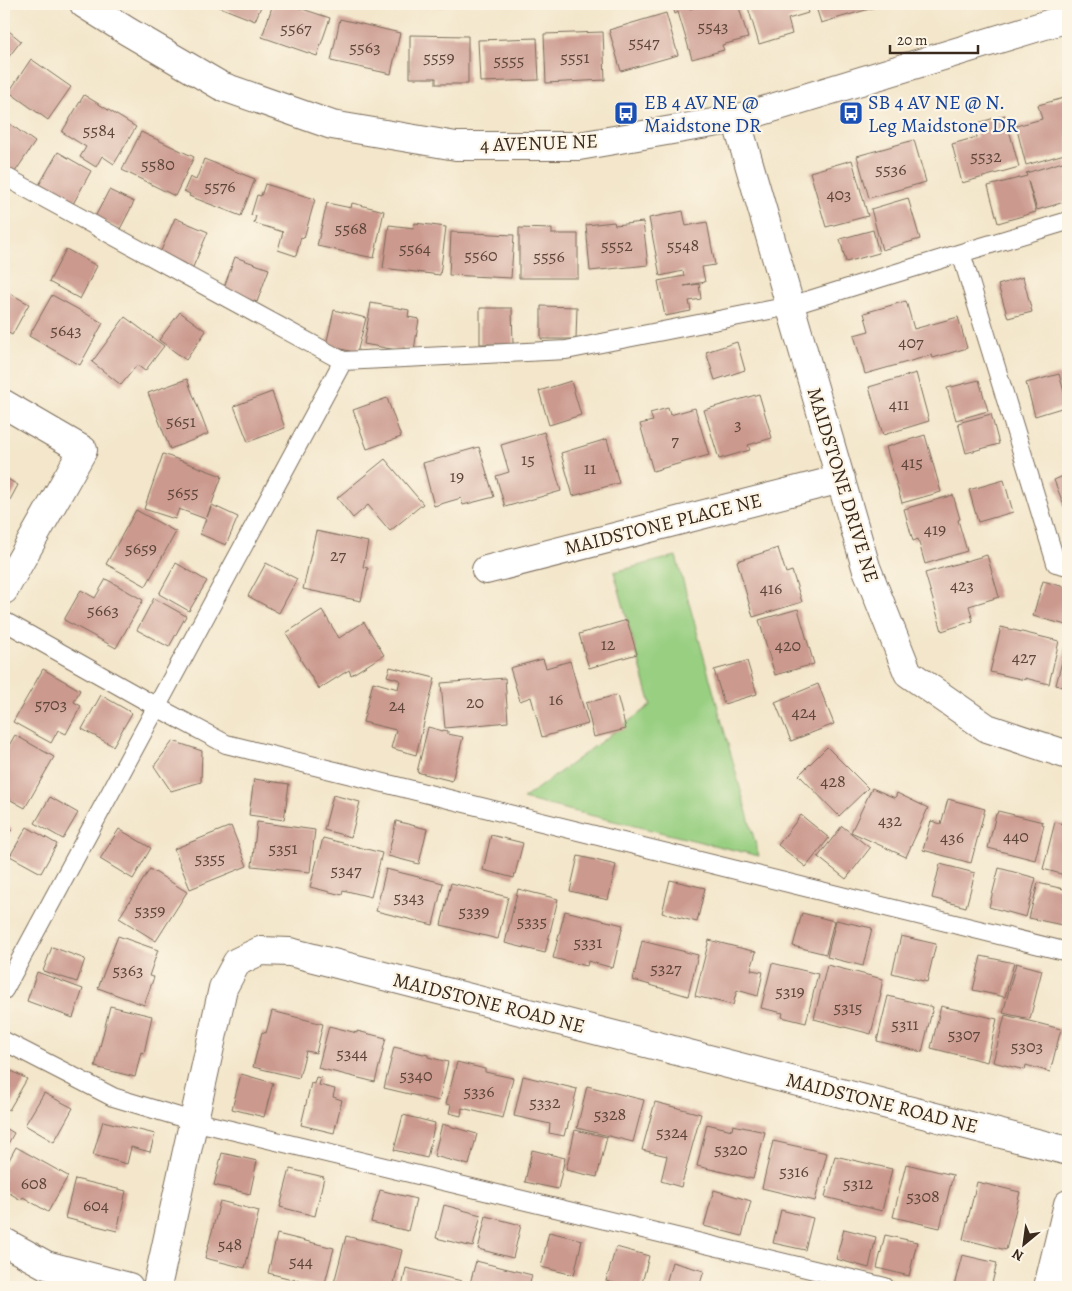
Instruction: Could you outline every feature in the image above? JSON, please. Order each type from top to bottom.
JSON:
[{"type":"street","name":"4 AVENUE NE","points":[[84,4],[126,31],[222,86],[332,125],[456,146],[580,146],[736,119],[1068,18]]},
{"type":"street","name":"MAIDSTONE DRIVE NE","points":[[736,119],[866,567],[908,673],[986,728],[1068,754]]},
{"type":"street","points":[[4,404],[83,450],[4,590]]},
{"type":"street","name":"MAIDSTONE PLACE NE","points":[[486,570],[841,479]]},
{"type":"street","name":"MAIDSTONE ROAD NE","points":[[157,1287],[222,988],[237,962],[260,951],[290,952],[1068,1151]]},
{"type":"street","points":[[1048,1287],[1068,1204]]},
{"type":"street","points":[[4,1242],[46,1265],[129,1287]]},
{"type":"lane","points":[[4,176],[343,361],[566,350],[790,306],[1068,221]]},
{"type":"lane","points":[[961,253],[1056,563],[1068,566]]},
{"type":"lane","points":[[4,990],[343,361]]},
{"type":"lane","points":[[4,621],[226,744],[1068,952]]},
{"type":"lane","points":[[4,1040],[114,1097],[193,1121],[885,1287]]},
{"type":"green space","points":[[676,556],[759,856],[523,799],[651,705],[614,572]]},
{"type":"building","points":[[212,4],[262,4],[255,21]]},
{"type":"building","points":[[273,4],[287,4],[330,18],[317,56],[262,37]]},
{"type":"building","points":[[445,4],[445,7],[406,5]]},
{"type":"building","points":[[672,4],[688,4],[690,9],[708,4],[738,4],[748,38],[722,45],[724,50],[692,59],[678,12],[675,14]]},
{"type":"building","points":[[747,4],[805,4],[808,13],[788,19],[792,34],[759,44]]},
{"type":"building","points":[[815,4],[875,4],[876,7],[821,23]]},
{"type":"building","points":[[666,13],[678,55],[621,71],[609,30]]},
{"type":"building","points":[[340,19],[400,33],[391,74],[331,61]]},
{"type":"building","points":[[4,27],[21,41],[4,63]]},
{"type":"building","points":[[603,32],[605,80],[546,83],[544,34]]},
{"type":"building","points":[[410,35],[468,36],[468,84],[436,84],[436,78],[410,78]]},
{"type":"building","points":[[537,38],[539,80],[480,82],[478,40]]},
{"type":"building","points":[[31,59],[71,87],[48,120],[9,92]]},
{"type":"building","points":[[84,95],[136,127],[114,164],[102,156],[96,167],[80,157],[86,147],[62,132]]},
{"type":"building","points":[[1068,97],[1068,153],[1026,165],[1016,126],[1042,119],[1038,105]]},
{"type":"building","points":[[1005,115],[1019,167],[962,183],[952,144],[977,137],[974,124]]},
{"type":"building","points":[[10,124],[35,142],[15,172],[4,164],[4,134]]},
{"type":"building","points":[[141,132],[194,157],[175,196],[122,170]]},
{"type":"building","points":[[914,140],[926,182],[869,198],[857,156]]},
{"type":"building","points":[[58,152],[91,171],[73,204],[39,185]]},
{"type":"building","points":[[204,159],[255,179],[241,216],[189,196],[190,194],[184,191],[190,177],[196,180]]},
{"type":"building","points":[[852,160],[868,216],[826,227],[810,172]]},
{"type":"building","points":[[1066,161],[1068,169],[1068,201],[1037,210],[1028,181],[1036,212],[998,223],[988,186],[1027,176],[1026,173]]},
{"type":"building","points":[[265,184],[315,199],[304,238],[301,237],[296,256],[278,250],[283,232],[254,223],[256,216],[251,215],[257,195],[261,196]]},
{"type":"building","points":[[109,190],[134,202],[120,229],[95,217]]},
{"type":"building","points":[[908,198],[920,239],[882,250],[871,209]]},
{"type":"building","points":[[327,203],[351,208],[352,203],[384,211],[374,258],[317,246]]},
{"type":"building","points":[[683,211],[686,226],[707,222],[715,265],[702,267],[705,282],[684,286],[699,284],[701,299],[689,301],[691,311],[665,316],[658,281],[684,276],[683,271],[660,276],[649,218]]},
{"type":"building","points":[[175,218],[208,232],[193,267],[160,253]]},
{"type":"building","points":[[614,222],[615,225],[643,222],[648,265],[590,271],[586,225]]},
{"type":"building","points":[[415,223],[446,227],[440,275],[383,268],[389,225],[414,228]]},
{"type":"building","points":[[519,228],[552,229],[552,234],[578,234],[578,278],[519,278]]},
{"type":"building","points":[[873,230],[879,253],[846,262],[840,239]]},
{"type":"building","points":[[451,232],[514,235],[511,278],[449,275]]},
{"type":"building","points":[[66,249],[97,266],[80,299],[49,282]]},
{"type":"building","points":[[235,257],[269,269],[257,302],[223,290]]},
{"type":"building","points":[[1023,277],[1032,312],[1008,318],[998,285]]},
{"type":"building","points":[[4,290],[29,304],[12,335],[4,330]]},
{"type":"building","points":[[52,295],[103,323],[80,365],[29,336]]},
{"type":"building","points":[[906,301],[914,329],[958,317],[967,348],[933,358],[932,355],[865,374],[854,335],[869,331],[864,313]]},
{"type":"building","points":[[371,303],[409,310],[408,317],[419,319],[414,350],[403,348],[402,351],[364,344]]},
{"type":"building","points":[[541,306],[577,307],[576,339],[541,339]]},
{"type":"building","points":[[480,308],[512,308],[513,344],[480,344]]},
{"type":"building","points":[[334,310],[366,318],[357,353],[326,345]]},
{"type":"building","points":[[180,312],[206,331],[186,360],[159,340]]},
{"type":"building","points":[[125,317],[164,346],[145,371],[137,365],[121,385],[92,362]]},
{"type":"building","points":[[737,342],[745,370],[715,380],[706,352]]},
{"type":"building","points":[[916,373],[929,421],[883,435],[869,387]]},
{"type":"building","points":[[1059,374],[1068,406],[1035,416],[1026,383]]},
{"type":"building","points":[[187,379],[208,434],[170,449],[148,393]]},
{"type":"building","points":[[979,380],[988,411],[956,420],[947,388]]},
{"type":"building","points":[[571,381],[581,415],[549,425],[539,391]]},
{"type":"building","points":[[272,392],[285,428],[248,442],[234,406]]},
{"type":"building","points":[[759,394],[772,438],[748,445],[750,450],[719,459],[704,410]]},
{"type":"building","points":[[387,398],[401,437],[367,449],[353,410]]},
{"type":"building","points":[[668,408],[670,415],[695,408],[709,455],[653,471],[640,424],[653,421],[650,413]]},
{"type":"building","points":[[991,414],[999,444],[966,453],[958,423]]},
{"type":"building","points":[[544,432],[561,491],[505,507],[496,476],[509,472],[501,445]]},
{"type":"building","points":[[925,435],[941,492],[902,503],[886,447]]},
{"type":"building","points":[[607,439],[619,483],[573,496],[561,453]]},
{"type":"building","points":[[479,447],[494,497],[463,505],[461,498],[434,506],[423,463]]},
{"type":"building","points":[[163,454],[222,476],[207,517],[212,505],[238,517],[226,545],[200,534],[206,519],[179,509],[175,519],[144,509]]},
{"type":"building","points":[[385,459],[423,504],[390,531],[368,505],[353,518],[337,498]]},
{"type":"building","points":[[1068,474],[1068,516],[1054,480]]},
{"type":"building","points":[[4,477],[18,485],[4,511]]},
{"type":"building","points":[[1004,480],[1013,512],[978,522],[969,490]]},
{"type":"building","points":[[953,495],[967,551],[925,564],[918,539],[913,541],[904,509]]},
{"type":"building","points":[[136,510],[176,532],[146,586],[106,564]]},
{"type":"building","points":[[316,531],[368,542],[363,567],[368,568],[361,601],[303,589]]},
{"type":"building","points":[[778,548],[786,573],[792,571],[802,602],[753,617],[737,561]]},
{"type":"building","points":[[987,555],[999,597],[969,606],[973,621],[942,631],[925,573]]},
{"type":"building","points":[[176,563],[207,581],[189,611],[159,594]]},
{"type":"building","points":[[266,563],[297,579],[279,613],[248,596]]},
{"type":"building","points":[[106,579],[143,600],[116,648],[64,620],[81,590],[95,598]]},
{"type":"building","points":[[1043,581],[1068,588],[1068,616],[1066,625],[1033,616]]},
{"type":"building","points":[[154,598],[186,616],[169,647],[137,630]]},
{"type":"building","points":[[798,609],[814,664],[775,675],[759,620]]},
{"type":"building","points":[[322,610],[339,638],[364,622],[384,655],[351,675],[349,670],[319,689],[286,633]]},
{"type":"building","points":[[627,620],[637,654],[589,668],[579,634]]},
{"type":"building","points":[[1001,627],[1059,641],[1049,684],[990,672]]},
{"type":"building","points":[[1068,637],[1068,689],[1056,685]]},
{"type":"building","points":[[543,659],[546,668],[570,661],[588,724],[542,737],[531,697],[520,701],[510,668]]},
{"type":"building","points":[[747,661],[757,694],[724,704],[714,670]]},
{"type":"building","points":[[390,667],[435,678],[416,755],[391,748],[396,730],[363,722],[373,682],[398,689],[400,680],[387,676]]},
{"type":"building","points":[[43,669],[80,690],[74,702],[81,706],[66,734],[58,730],[51,743],[13,722]]},
{"type":"building","points":[[505,678],[508,722],[445,728],[441,683]]},
{"type":"building","points":[[818,684],[834,724],[791,741],[775,702]]},
{"type":"building","points":[[101,695],[132,713],[113,746],[82,729]]},
{"type":"building","points":[[617,695],[626,729],[594,737],[586,703]]},
{"type":"building","points":[[428,727],[448,731],[448,734],[463,737],[452,781],[417,772]]},
{"type":"building","points":[[15,735],[54,757],[25,808],[4,796],[4,754]]},
{"type":"building","points":[[173,741],[202,751],[201,782],[171,791],[154,766]]},
{"type":"building","points":[[827,747],[868,788],[839,816],[799,775]]},
{"type":"building","points":[[254,779],[289,784],[284,820],[249,815]]},
{"type":"building","points":[[872,788],[895,798],[897,793],[928,808],[906,857],[851,832]]},
{"type":"building","points":[[333,795],[360,802],[351,837],[324,830]]},
{"type":"building","points":[[50,797],[78,813],[63,839],[35,823]]},
{"type":"building","points":[[948,799],[985,809],[971,863],[923,850],[931,821],[941,824]]},
{"type":"building","points":[[998,811],[1043,822],[1042,824],[1044,825],[1035,860],[988,848]]},
{"type":"building","points":[[801,815],[829,838],[806,867],[778,845]]},
{"type":"building","points":[[4,821],[12,830],[4,837]]},
{"type":"building","points":[[396,821],[427,829],[419,864],[388,856]]},
{"type":"building","points":[[257,822],[315,830],[310,872],[252,866]]},
{"type":"building","points":[[1055,822],[1068,825],[1068,876],[1043,869]]},
{"type":"building","points":[[231,826],[247,866],[190,889],[174,849]]},
{"type":"building","points":[[842,826],[870,848],[846,879],[818,857]]},
{"type":"building","points":[[27,827],[57,844],[41,873],[10,856]]},
{"type":"building","points":[[119,829],[151,848],[133,879],[100,859]]},
{"type":"building","points":[[491,835],[523,843],[514,878],[483,870]]},
{"type":"building","points":[[323,838],[382,853],[371,897],[343,890],[342,895],[310,887]]},
{"type":"building","points":[[578,856],[616,865],[608,900],[570,891]]},
{"type":"building","points":[[940,864],[975,873],[966,907],[932,898]]},
{"type":"building","points":[[999,868],[1036,878],[1026,917],[989,907]]},
{"type":"building","points":[[150,869],[187,892],[156,941],[119,918]]},
{"type":"building","points":[[386,869],[443,883],[433,925],[376,911]]},
{"type":"building","points":[[670,880],[705,888],[697,922],[662,913]]},
{"type":"building","points":[[451,883],[508,897],[498,939],[441,925]]},
{"type":"building","points":[[1038,883],[1068,890],[1062,925],[1029,918]]},
{"type":"building","points":[[518,889],[558,899],[545,953],[505,943]]},
{"type":"building","points":[[565,911],[623,925],[613,968],[588,961],[587,966],[553,958]]},
{"type":"building","points":[[802,913],[834,921],[826,954],[793,946]]},
{"type":"building","points":[[836,920],[872,928],[863,966],[827,957]]},
{"type":"building","points":[[118,936],[158,950],[149,976],[154,977],[144,1005],[98,988]]},
{"type":"building","points":[[901,936],[936,944],[927,982],[892,973]]},
{"type":"building","points":[[709,940],[756,952],[751,970],[763,972],[758,996],[737,990],[733,1005],[695,996]]},
{"type":"building","points":[[642,941],[698,955],[688,996],[633,980]]},
{"type":"building","points":[[52,947],[85,959],[77,982],[43,971]]},
{"type":"building","points":[[981,956],[1014,963],[1005,997],[973,990]]},
{"type":"building","points":[[772,963],[818,974],[806,1023],[782,1017],[783,1013],[761,1008]]},
{"type":"building","points":[[1016,963],[1042,970],[1030,1019],[1003,1013]]},
{"type":"building","points":[[827,965],[883,979],[871,1034],[814,1019]]},
{"type":"building","points":[[37,972],[83,989],[73,1018],[27,1001]]},
{"type":"building","points":[[888,996],[933,1007],[922,1052],[877,1041]]},
{"type":"building","points":[[110,1006],[152,1016],[144,1053],[141,1052],[135,1077],[95,1067]]},
{"type":"building","points":[[941,1006],[997,1019],[987,1062],[931,1048]]},
{"type":"building","points":[[272,1011],[323,1024],[316,1053],[306,1051],[299,1078],[253,1067],[262,1032],[266,1033]]},
{"type":"building","points":[[1005,1015],[1061,1029],[1050,1072],[1026,1065],[1025,1070],[993,1062]]},
{"type":"building","points":[[329,1026],[386,1038],[375,1082],[318,1068]]},
{"type":"building","points":[[394,1047],[448,1062],[439,1101],[384,1088]]},
{"type":"building","points":[[457,1062],[485,1069],[485,1072],[513,1078],[503,1118],[462,1108],[461,1116],[449,1113],[451,1105],[446,1104]]},
{"type":"building","points":[[4,1067],[27,1079],[9,1110],[4,1107]]},
{"type":"building","points":[[241,1074],[273,1083],[264,1117],[232,1109]]},
{"type":"building","points":[[523,1076],[577,1089],[564,1136],[549,1133],[550,1124],[514,1116]]},
{"type":"building","points":[[316,1077],[321,1078],[319,1085],[335,1089],[333,1097],[342,1100],[334,1133],[301,1125],[311,1083],[314,1084]]},
{"type":"building","points":[[587,1086],[644,1100],[633,1142],[577,1128]]},
{"type":"building","points":[[44,1093],[73,1108],[54,1142],[25,1125]]},
{"type":"building","points":[[655,1102],[701,1114],[681,1187],[661,1181],[667,1156],[642,1150]]},
{"type":"building","points":[[403,1115],[435,1123],[427,1158],[394,1150]]},
{"type":"building","points":[[103,1121],[155,1134],[150,1152],[131,1147],[127,1164],[93,1155]]},
{"type":"building","points":[[442,1124],[477,1134],[469,1165],[434,1156]]},
{"type":"building","points":[[707,1124],[732,1130],[733,1125],[765,1132],[753,1179],[697,1166]]},
{"type":"building","points":[[4,1127],[14,1133],[4,1151]]},
{"type":"building","points":[[575,1130],[607,1137],[597,1177],[566,1170]]},
{"type":"building","points":[[773,1141],[827,1153],[815,1201],[762,1188]]},
{"type":"building","points":[[16,1147],[68,1176],[48,1212],[23,1197],[21,1200],[4,1190],[4,1169]]},
{"type":"building","points":[[532,1150],[565,1158],[558,1189],[525,1182]]},
{"type":"building","points":[[222,1153],[257,1161],[250,1194],[214,1185]]},
{"type":"building","points":[[835,1156],[892,1169],[882,1211],[825,1197]]},
{"type":"building","points":[[906,1164],[953,1175],[940,1228],[893,1217]]},
{"type":"building","points":[[290,1169],[324,1177],[315,1216],[280,1207]]},
{"type":"building","points":[[75,1179],[126,1191],[117,1231],[65,1218]]},
{"type":"building","points":[[977,1182],[1020,1192],[1006,1250],[963,1239]]},
{"type":"building","points":[[380,1190],[416,1199],[408,1231],[371,1222]]},
{"type":"building","points":[[714,1190],[751,1201],[742,1236],[704,1226]]},
{"type":"building","points":[[220,1201],[259,1211],[245,1268],[205,1258]]},
{"type":"building","points":[[444,1205],[481,1215],[473,1247],[436,1238]]},
{"type":"building","points":[[781,1210],[813,1218],[805,1250],[773,1243]]},
{"type":"building","points":[[486,1216],[521,1225],[513,1258],[478,1249]]},
{"type":"building","points":[[844,1229],[876,1237],[869,1268],[836,1259]]},
{"type":"building","points":[[549,1232],[582,1240],[574,1275],[541,1267]]},
{"type":"building","points":[[277,1234],[334,1248],[324,1287],[268,1273]]},
{"type":"building","points":[[885,1235],[917,1242],[909,1276],[877,1268]]},
{"type":"building","points":[[346,1236],[402,1250],[393,1287],[353,1287],[334,1283]]},
{"type":"building","points":[[616,1247],[649,1256],[641,1287],[629,1287],[606,1281]]},
{"type":"building","points":[[962,1255],[997,1263],[991,1287],[954,1286]]},
{"type":"building","points":[[476,1261],[532,1275],[529,1287],[469,1287]]},
{"type":"building","points":[[672,1262],[704,1271],[699,1287],[665,1287]]},
{"type":"building","points":[[406,1268],[462,1281],[460,1287],[402,1287]]},
{"type":"place","name":"EB 4 AV NE @ Maidstone DR","points":[[626,113]]},
{"type":"place","name":"SB 4 AV NE @ N. Leg Maidstone DR","points":[[851,113]]}]
